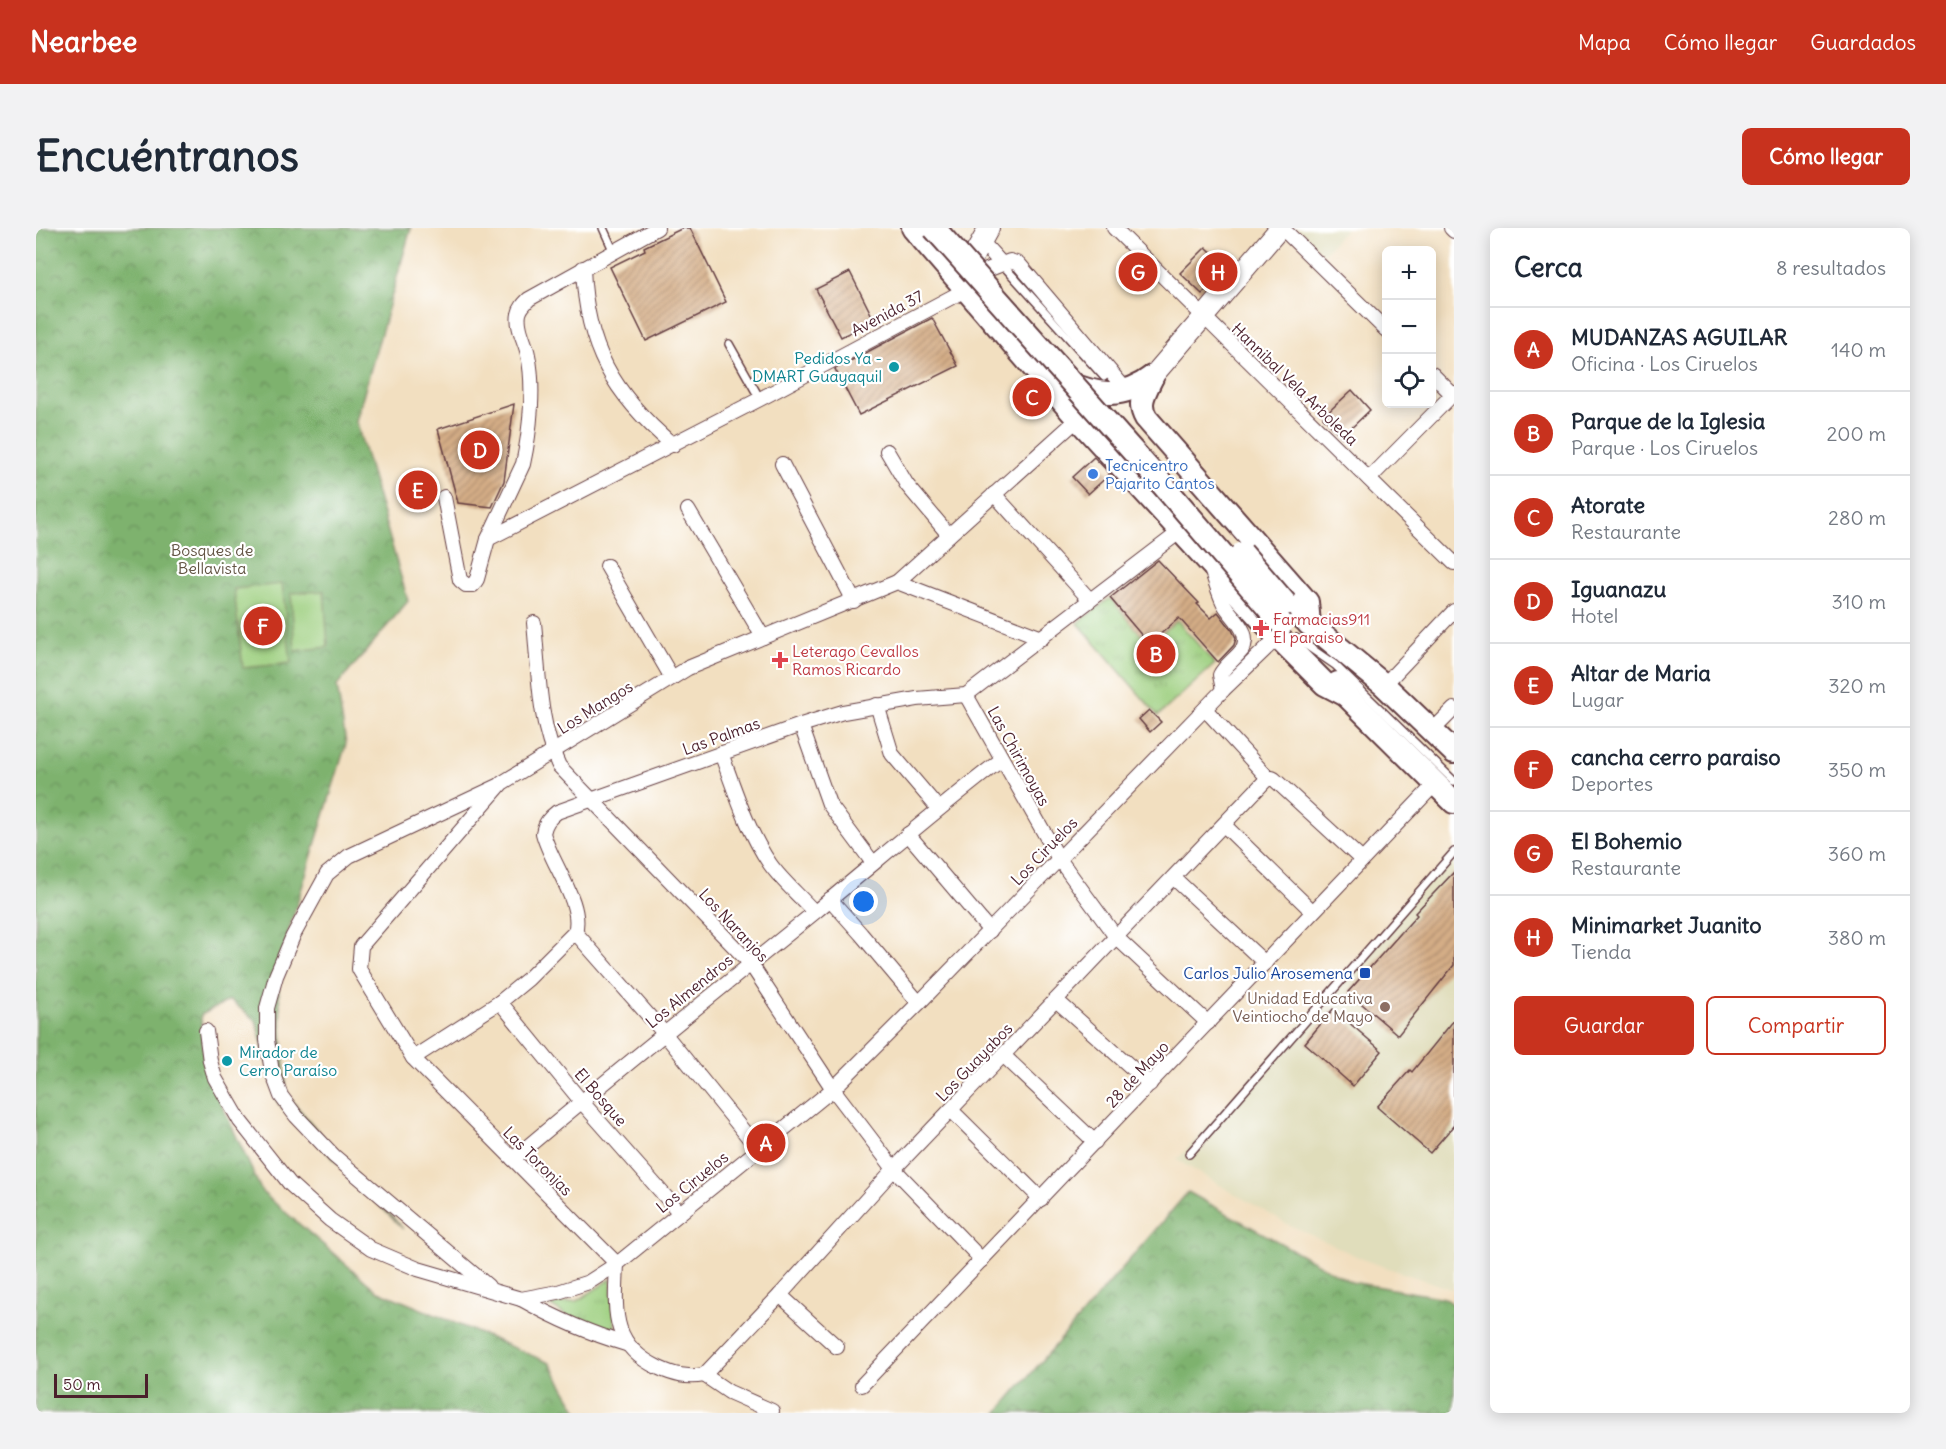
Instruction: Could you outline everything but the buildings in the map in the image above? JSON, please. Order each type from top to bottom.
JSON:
[{"type":"main road","points":[[923,231],[933,241],[940,240],[954,228],[1290,625],[1325,684],[1346,695],[1445,783],[1454,802]]},
{"type":"main road","points":[[1281,228],[1152,377],[1141,402],[1142,410],[1158,433],[1307,602],[1290,625]]},
{"type":"main road","points":[[923,231],[982,258],[1079,379],[1123,392],[1152,377]]},
{"type":"main road","points":[[923,231],[1163,485],[1290,625]]},
{"type":"main road","points":[[982,258],[1031,363],[1078,419],[1207,559],[1290,625],[1384,686],[1448,744]]},
{"type":"main road","points":[[1031,363],[1070,384],[1100,384]]},
{"type":"main road","points":[[1124,470],[1120,453],[1127,439],[1139,432],[1158,433]]},
{"type":"street","points":[[444,497],[460,580],[466,585],[474,585],[488,539],[523,464],[525,454],[531,400],[528,357],[519,325],[518,315],[521,307],[529,299],[657,228]]},
{"type":"street","name":"Hannibal Vela Arboleda","points":[[1114,228],[1454,563]]},
{"type":"street","points":[[1281,228],[1382,326]]},
{"type":"street","points":[[982,258],[1019,264],[1121,384]]},
{"type":"street","name":"Avenida 37","points":[[488,539],[760,399],[982,258]]},
{"type":"street","points":[[583,268],[588,317],[593,338],[603,361],[627,400],[673,444]]},
{"type":"street","points":[[1369,479],[1454,395],[1436,379]]},
{"type":"street","name":"Los Mangos","points":[[367,939],[502,783],[688,668],[897,582],[1078,419]]},
{"type":"street","points":[[887,451],[907,485],[949,535]]},
{"type":"street","points":[[782,464],[854,601]]},
{"type":"street","points":[[994,494],[1090,600]]},
{"type":"street","points":[[688,510],[763,637]]},
{"type":"street","points":[[966,695],[1182,530]]},
{"type":"street","name":"Los Ciruelos","points":[[1207,559],[1225,606],[1245,637],[1242,649],[1220,675],[1223,690]]},
{"type":"street","points":[[607,566],[672,678]]},
{"type":"street","points":[[897,582],[1042,638]]},
{"type":"street","points":[[1384,686],[1454,612]]},
{"type":"street","name":"Los Naranjos","points":[[534,623],[542,708],[552,753],[559,766],[750,963],[833,1089],[894,1169],[982,1260]]},
{"type":"street","name":"Los Ciruelos","points":[[207,1031],[210,1060],[215,1078],[240,1121],[290,1184],[322,1213],[370,1249],[395,1261],[520,1299],[558,1292],[589,1282],[617,1264],[833,1089],[990,931],[1223,690],[1290,625]]},
{"type":"street","name":"Las Palmas","points":[[574,932],[577,925],[576,911],[543,833],[549,818],[557,812],[801,725],[877,705],[966,695]]},
{"type":"street","name":"Las Chirimoyas","points":[[966,695],[1059,859],[1116,937],[1208,1023]]},
{"type":"street","points":[[877,705],[892,754],[938,808]]},
{"type":"street","points":[[1205,709],[1270,778],[1362,860]]},
{"type":"street","points":[[1448,744],[1454,709]]},
{"type":"street","points":[[801,725],[829,804],[873,863]]},
{"type":"street","points":[[720,753],[748,826],[771,865],[814,912]]},
{"type":"street","name":"Los Almendros","points":[[513,1160],[581,1101],[830,899],[938,808],[1001,760]]},
{"type":"street","name":"Los Guayabos","points":[[704,1375],[894,1169],[1270,778]]},
{"type":"street","points":[[492,1290],[334,1155],[296,1116],[281,1096],[272,1072],[267,1040],[267,1008],[276,976],[293,936],[327,874],[349,856],[502,783]]},
{"type":"street","name":"28 de Mayo","points":[[862,1385],[1312,911],[1362,860],[1445,783]]},
{"type":"street","points":[[1224,825],[1312,911]]},
{"type":"street","points":[[908,834],[990,931]]},
{"type":"street","points":[[1174,878],[1265,963]]},
{"type":"street","points":[[830,899],[919,1003]]},
{"type":"street","points":[[413,1058],[500,1002],[528,979],[574,932],[664,1033],[758,1149]]},
{"type":"street","name":"Las Toronjas","points":[[367,939],[361,946],[359,969],[413,1058],[617,1264]]},
{"type":"street","points":[[1056,1000],[1150,1084]]},
{"type":"street","name":"El Bosque","points":[[500,1002],[581,1101],[680,1212]]},
{"type":"street","points":[[1003,1056],[1095,1142]]},
{"type":"street","points":[[951,1110],[1041,1199]]},
{"type":"street","points":[[617,1264],[616,1307],[618,1323],[626,1344],[644,1361],[665,1371],[691,1377],[704,1375],[729,1392],[772,1411]]},
{"type":"street","points":[[780,1295],[837,1347]]},
{"type":"street","points":[[520,1299],[590,1334],[626,1344]]},
{"type":"lane","points":[[603,228],[614,252]]},
{"type":"lane","points":[[729,344],[760,399]]},
{"type":"lane","points":[[1290,625],[1335,665],[1445,783]]},
{"type":"lane","points":[[1189,1154],[1454,852]]},
{"type":"shaded area","points":[[1296,228],[1344,228],[1345,229],[1323,254]]},
{"type":"shaded area","name":"Unidad Educativa Veintiocho de Mayo","points":[[1454,854],[1454,1285],[1451,1289],[1367,1261],[1285,1223],[1177,1160]]},
{"type":"green space","name":"Bosques de Bellavista","points":[[36,228],[411,228],[356,421],[408,601],[337,686],[346,744],[277,969],[287,1095],[403,1229],[278,1103],[256,1021],[230,1000],[201,1015],[204,1066],[262,1192],[376,1290],[550,1363],[579,1413],[36,1413]]},
{"type":"green space","points":[[282,584],[291,663],[243,668],[234,589]]},
{"type":"green space","points":[[324,591],[328,647],[295,651],[291,593]]},
{"type":"green space","points":[[1110,598],[1149,644],[1177,620],[1215,664],[1158,716],[1078,623]]},
{"type":"green space","points":[[1188,1192],[1351,1282],[1445,1298],[1454,1305],[1454,1413],[997,1413]]},
{"type":"green space","points":[[611,1279],[616,1337],[575,1321],[549,1305],[577,1301]]},
{"type":"place","name":"El Bohemio","points":[[1138,272]]},
{"type":"place","name":"Minimarket Juanito","points":[[1218,272]]},
{"type":"place","name":"Pedidos Ya - DMART Guayaquil","points":[[894,367]]},
{"type":"place","name":"Atorate","points":[[1032,397]]},
{"type":"place","name":"Iguanazu","points":[[480,450]]},
{"type":"place","name":"Tecnicentro Pajarito Cantos","points":[[1093,474]]},
{"type":"place","name":"Altar de Maria","points":[[418,490]]},
{"type":"place","name":"cancha cerro paraiso","points":[[263,626]]},
{"type":"place","name":"Farmacias911 El paraiso","points":[[1261,628]]},
{"type":"place","name":"Parque de la Iglesia","points":[[1156,654]]},
{"type":"place","name":"Leterago Cevallos Ramos Ricardo","points":[[780,660]]},
{"type":"place","name":"Carlos Julio Arosemena","points":[[1365,973]]},
{"type":"place","name":"Unidad Educativa Veintiocho de Mayo","points":[[1385,1007]]},
{"type":"place","name":"Mirador de Cerro Paraíso","points":[[227,1061]]},
{"type":"place","name":"MUDANZAS AGUILAR","points":[[766,1143]]}]
